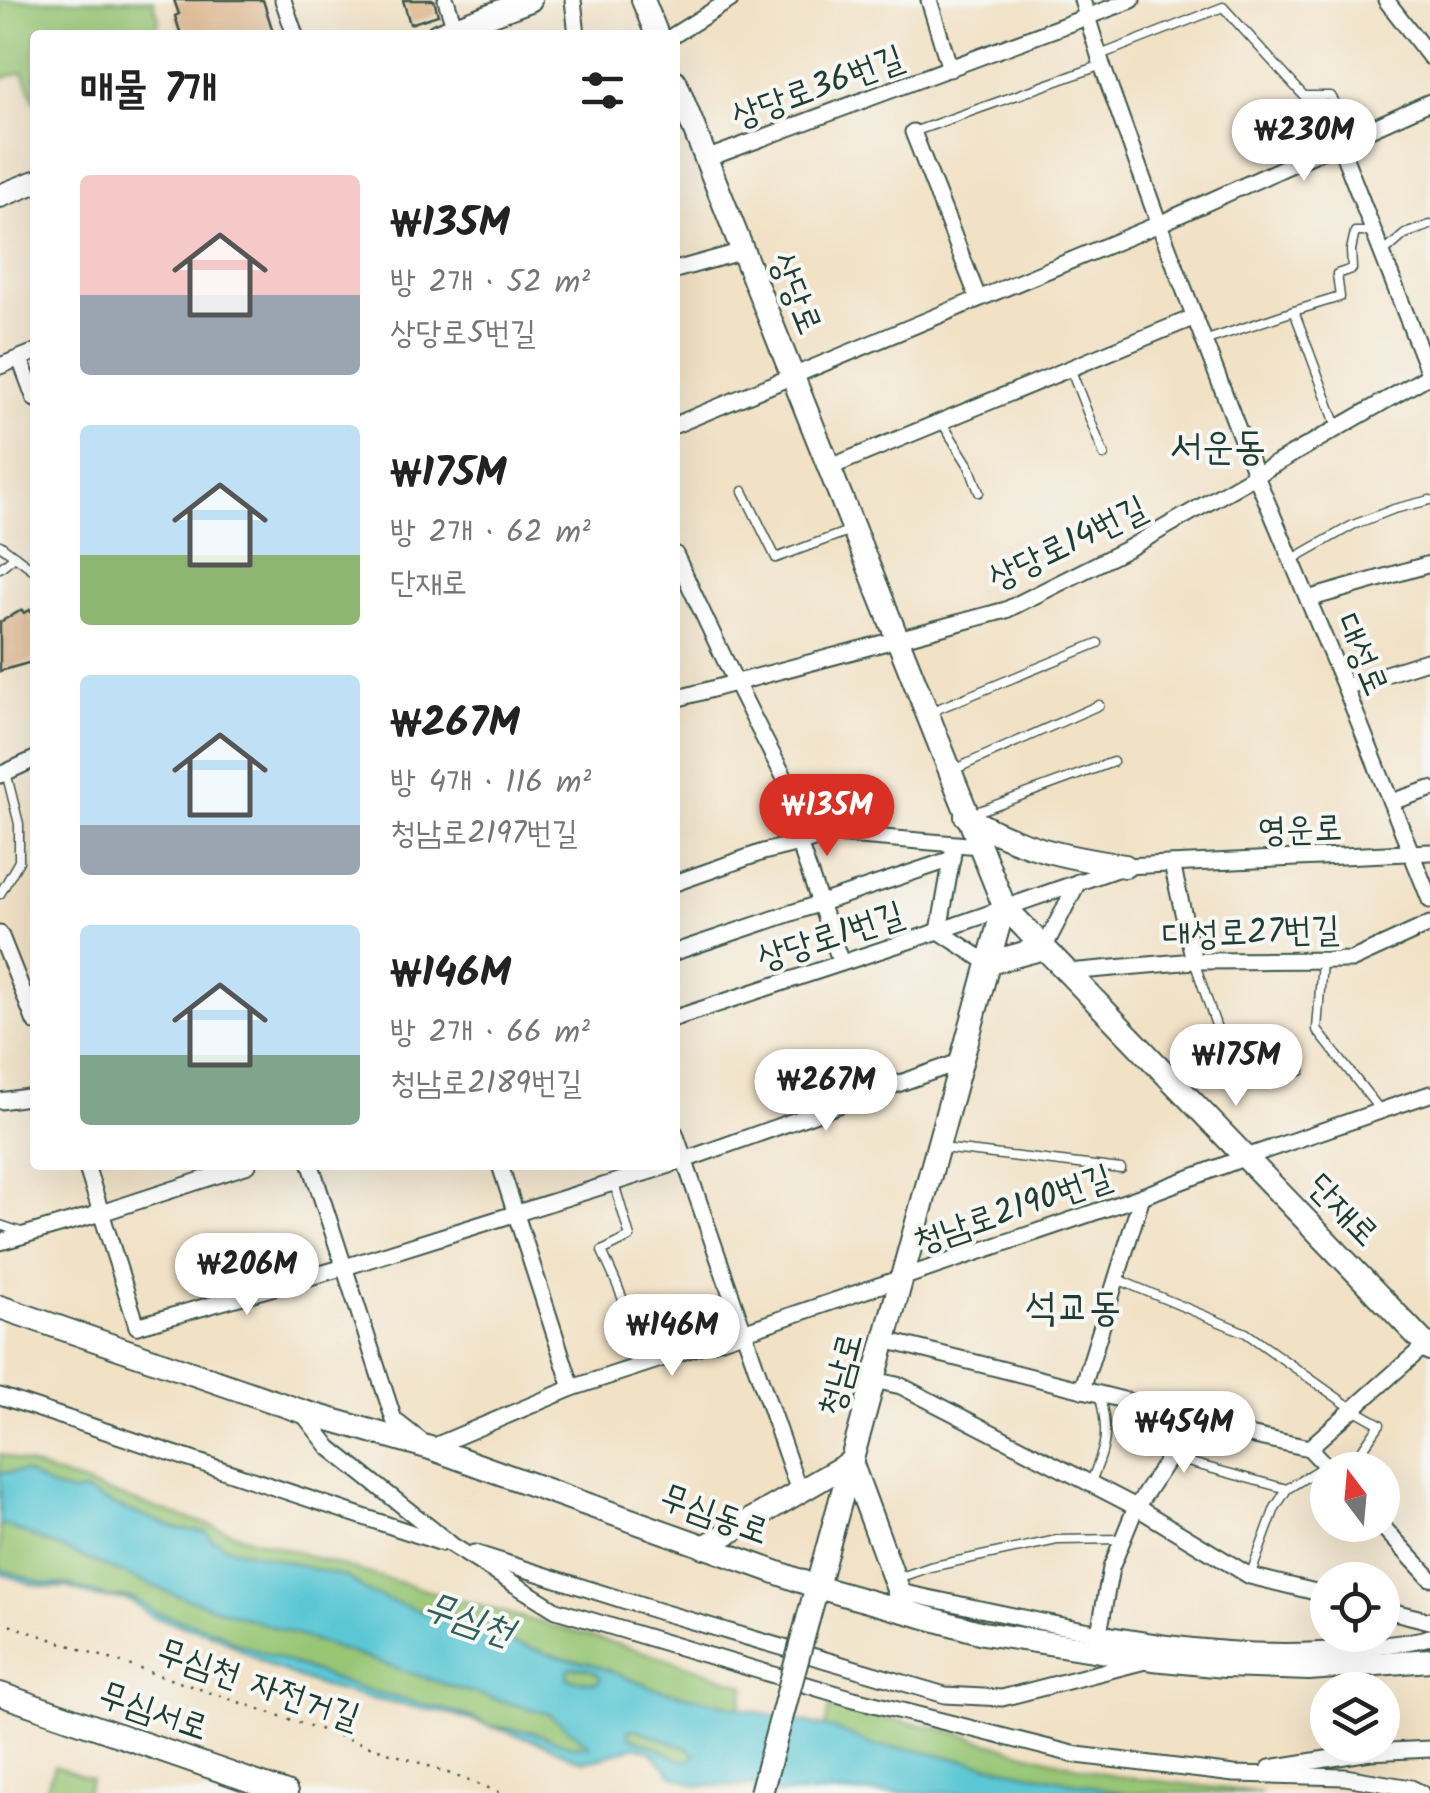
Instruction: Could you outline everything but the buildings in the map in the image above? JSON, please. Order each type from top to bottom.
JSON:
[{"type":"street","points":[[283,0],[293,30]]},
{"type":"street","points":[[446,0],[450,30]]},
{"type":"street","points":[[457,30],[530,0]]},
{"type":"street","points":[[573,0],[576,30]]},
{"type":"street","points":[[643,0],[655,30]]},
{"type":"street","points":[[680,31],[730,0]]},
{"type":"street","name":"상당로36번길","points":[[929,0],[950,69]]},
{"type":"street","name":"대성로","points":[[1082,0],[1159,224],[1256,476],[1430,900]]},
{"type":"street","name":"상당로36번길","points":[[706,159],[1132,0]]},
{"type":"street","points":[[1386,0],[1430,58]]},
{"type":"street","name":"상당로","points":[[680,94],[1004,906]]},
{"type":"street","points":[[680,423],[1159,224],[1430,102]]},
{"type":"street","points":[[913,132],[978,298]]},
{"type":"street","points":[[1346,140],[1374,232],[1430,376]]},
{"type":"street","points":[[0,196],[30,184]]},
{"type":"street","points":[[680,269],[742,251]]},
{"type":"street","points":[[828,468],[1195,317]]},
{"type":"street","points":[[0,365],[28,356]]},
{"type":"street","name":"상당로14번길","points":[[680,698],[1006,610],[1130,548],[1430,376]]},
{"type":"street","name":"대성로","points":[[1308,598],[1430,564]]},
{"type":"street","points":[[680,565],[734,683],[818,838]]},
{"type":"street","points":[[1345,687],[1430,660]]},
{"type":"street","points":[[3,774],[30,760]]},
{"type":"street","points":[[1391,802],[1430,788]]},
{"type":"street","points":[[966,816],[989,830],[1053,854],[1125,866]]},
{"type":"street","points":[[680,881],[763,852],[835,834],[953,851]]},
{"type":"street","points":[[799,843],[841,963]]},
{"type":"street","points":[[680,950],[953,851],[980,846]]},
{"type":"street","points":[[953,851],[939,931],[988,963],[1044,948],[1078,882]]},
{"type":"street","name":"영운로","points":[[1004,906],[1125,866],[1430,852]]},
{"type":"street","points":[[1172,864],[1194,961]]},
{"type":"street","name":"상당로1번길","points":[[680,1016],[1004,906]]},
{"type":"street","name":"단재로","points":[[1004,906],[1428,1344],[1309,1448]]},
{"type":"street","name":"청남로","points":[[761,1793],[1004,906]]},
{"type":"street","name":"대성로27번길","points":[[1068,972],[1194,961],[1351,960],[1430,924]]},
{"type":"street","points":[[0,934],[30,1009]]},
{"type":"street","points":[[680,1162],[962,1061]]},
{"type":"street","name":"청남로2190번길","points":[[430,1448],[572,1388],[1142,1196],[1430,1094]]},
{"type":"street","points":[[0,1101],[30,1097]]},
{"type":"street","points":[[88,1170],[137,1326],[128,1351]]},
{"type":"street","points":[[0,1242],[233,1170]]},
{"type":"street","points":[[314,1170],[394,1420],[430,1448]]},
{"type":"street","points":[[502,1170],[572,1388]]},
{"type":"street","points":[[137,1326],[344,1267],[654,1170]]},
{"type":"street","points":[[679,1170],[800,1490]]},
{"type":"street","name":"청남로2190번길","points":[[1090,1392],[1142,1196]]},
{"type":"street","name":"무심동로","points":[[0,1308],[302,1411],[430,1448],[817,1587],[900,1594],[1203,1649],[1313,1652],[1430,1636]]},
{"type":"street","points":[[0,1318],[36,1320]]},
{"type":"street","points":[[885,1340],[1313,1452]]},
{"type":"street","points":[[874,1380],[901,1386],[1136,1507],[1250,1576],[1310,1591]]},
{"type":"street","points":[[0,1396],[454,1546],[945,1695],[1002,1698],[1152,1659]]},
{"type":"street","points":[[302,1411],[330,1448],[454,1546],[556,1610],[854,1699],[1077,1755],[1234,1774],[1345,1777],[1416,1791]]},
{"type":"street","points":[[1098,1632],[1111,1568],[1136,1507],[1194,1420]]},
{"type":"street","points":[[704,1547],[851,1462],[900,1594]]},
{"type":"street","points":[[1397,1542],[1430,1578]]},
{"type":"street","name":"무심동로","points":[[900,1594],[983,1633],[1152,1659],[1309,1668],[1430,1660]]},
{"type":"street","points":[[1400,1614],[1430,1621]]},
{"type":"street","name":"무심서로","points":[[0,1694],[286,1793]]},
{"type":"street","points":[[1234,1774],[1370,1752],[1430,1749]]},
{"type":"lane","points":[[913,132],[1223,8],[1304,96],[1331,96],[1346,140]]},
{"type":"lane","points":[[1382,254],[1405,234],[1430,225]]},
{"type":"lane","points":[[1204,341],[1340,297],[1337,274],[1352,269],[1355,232],[1374,232]]},
{"type":"lane","points":[[1294,311],[1338,429]]},
{"type":"lane","points":[[1070,368],[1104,455]]},
{"type":"lane","points":[[940,421],[970,466],[980,492]]},
{"type":"lane","points":[[743,491],[776,558],[853,530]]},
{"type":"lane","points":[[1292,560],[1353,525],[1430,500]]},
{"type":"lane","points":[[0,545],[30,567]]},
{"type":"lane","points":[[0,568],[16,556]]},
{"type":"lane","points":[[926,714],[1098,643]]},
{"type":"lane","points":[[949,772],[1099,704]]},
{"type":"lane","points":[[966,816],[1113,762]]},
{"type":"lane","points":[[0,894],[19,861],[20,824],[3,774]]},
{"type":"lane","points":[[1194,961],[1223,1046],[1301,1071]]},
{"type":"lane","points":[[1322,961],[1317,1030],[1380,1110]]},
{"type":"lane","points":[[938,1148],[1121,1170]]},
{"type":"lane","points":[[614,1183],[630,1237],[602,1251],[627,1306],[635,1345],[633,1368]]},
{"type":"lane","points":[[0,1225],[28,1234]]},
{"type":"lane","points":[[1117,1279],[1246,1333],[1380,1424],[1361,1452]]},
{"type":"lane","points":[[1090,1392],[1106,1420],[1105,1449],[1090,1484]]},
{"type":"lane","points":[[1169,1457],[1286,1489]]},
{"type":"lane","points":[[1250,1576],[1286,1489],[1310,1477]]},
{"type":"lane","points":[[900,1594],[930,1567],[1056,1540],[1123,1539]]},
{"type":"path","name":"무심천 자전거길","points":[[0,1622],[502,1793]]},
{"type":"path","points":[[484,1787],[489,1793]]},
{"type":"green space","points":[[0,0],[153,0],[159,19],[156,30],[30,30],[30,90],[23,72],[0,79]]},
{"type":"green space","points":[[0,1454],[237,1534],[713,1674],[746,1686],[740,1709],[650,1687],[590,1663],[485,1634],[369,1593],[346,1577],[222,1546],[207,1532],[178,1529],[85,1492],[52,1488],[24,1472],[0,1473]]},
{"type":"green space","points":[[0,1523],[168,1592],[453,1687],[550,1714],[591,1746],[570,1746],[533,1732],[490,1726],[463,1714],[361,1689],[234,1642],[219,1632],[153,1611],[135,1599],[108,1598],[0,1569]]},
{"type":"green space","points":[[573,1667],[593,1671],[601,1679],[595,1683],[570,1679],[568,1670]]},
{"type":"green space","points":[[829,1708],[947,1730],[1114,1776],[1262,1793],[1126,1793],[909,1749],[874,1746],[825,1728]]},
{"type":"green space","points":[[629,1730],[687,1747],[697,1755],[691,1761],[677,1759],[629,1737]]},
{"type":"green space","points":[[54,1766],[91,1779],[86,1793],[45,1793]]},
{"type":"water","points":[[24,1472],[52,1488],[85,1492],[178,1529],[207,1532],[212,1541],[218,1540],[223,1546],[346,1577],[369,1593],[485,1634],[590,1663],[650,1687],[837,1730],[874,1746],[909,1749],[1126,1793],[769,1793],[751,1785],[700,1786],[673,1776],[650,1751],[636,1746],[584,1761],[455,1715],[320,1686],[275,1669],[215,1635],[150,1616],[133,1602],[98,1598],[67,1587],[31,1584],[0,1573],[0,1569],[108,1598],[135,1599],[153,1611],[219,1632],[234,1642],[361,1689],[463,1714],[490,1726],[533,1732],[570,1746],[590,1745],[549,1714],[453,1687],[168,1592],[0,1523],[0,1473]],"holes":[[[573,1667],[586,1668],[601,1679],[595,1683],[567,1678]],[[629,1730],[686,1747],[696,1755],[690,1761],[677,1759],[629,1737]]]},
{"type":"district","name":"서운동","points":[[1218,445]]},
{"type":"district","name":"석교동","points":[[1073,1306]]},
{"type":"water label","name":"무심천","points":[[469,1618]]}]
